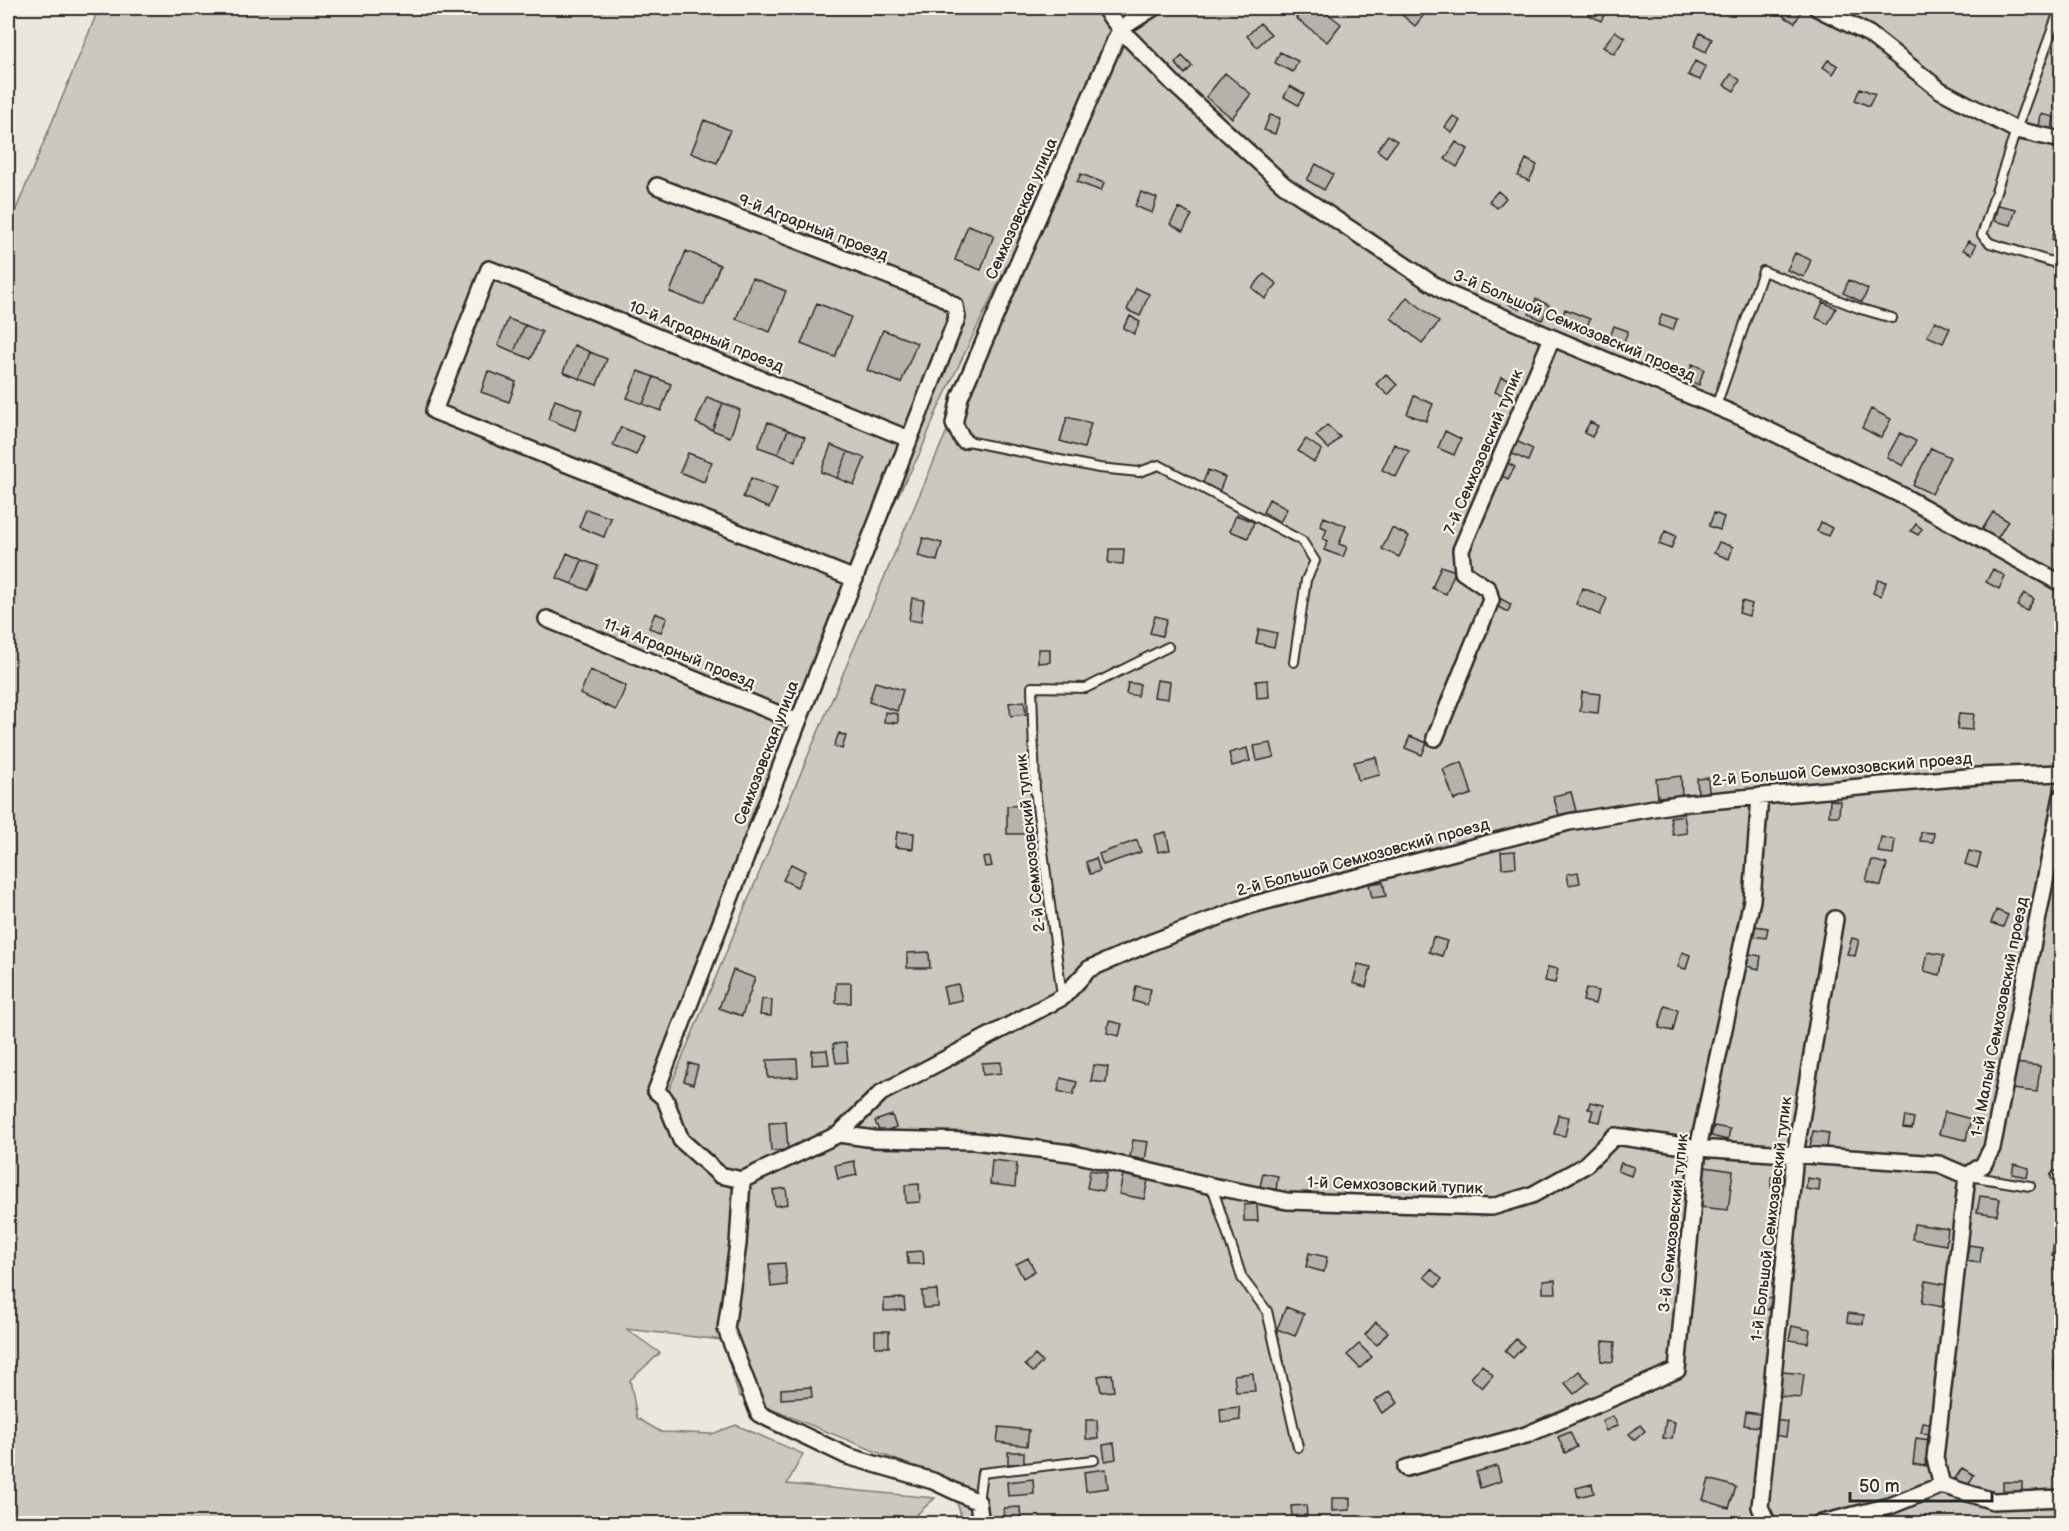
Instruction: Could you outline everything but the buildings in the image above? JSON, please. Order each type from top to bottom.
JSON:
[{"type":"street","name":"3-й Большой Семхозовский проезд","points":[[1104,8],[1120,29],[1176,86],[1284,186],[1448,294],[1716,406],[1903,496],[2061,584]]},
{"type":"street","points":[[1120,29],[1153,8]]},
{"type":"street","points":[[1817,8],[1869,34],[1940,90],[2016,130],[2061,140]]},
{"type":"street","name":"Семхозовская улица","points":[[963,440],[954,424],[960,397],[1120,29]]},
{"type":"street","name":"9-й Аграрный проезд","points":[[657,186],[940,296],[955,306]]},
{"type":"street","name":"10-й Аграрный проезд","points":[[855,579],[434,411],[489,269],[909,439]]},
{"type":"street","name":"Семхозовская улица","points":[[742,1180],[720,1175],[681,1140],[664,1099],[656,1091],[957,318],[955,306]]},
{"type":"street","name":"7-й Семхозовский тупик","points":[[1435,738],[1491,600],[1488,589],[1463,572],[1461,550],[1552,338]]},
{"type":"street","name":"11-й Аграрный проезд","points":[[547,619],[798,722]]},
{"type":"street","name":"2-й Большой Семхозовский проезд","points":[[742,1180],[839,1134],[881,1093],[1063,997],[1089,969],[1152,942],[1251,905],[1569,822],[1678,804],[1978,776],[2061,773]]},
{"type":"street","name":"3-й Семхозовский тупик","points":[[1406,1468],[1526,1435],[1677,1370],[1698,1148],[1752,900],[1760,796]]},
{"type":"street","name":"1-й Малый Семхозовский проезд","points":[[1967,1176],[1983,1166],[1992,1148],[2061,796]]},
{"type":"street","name":"1-й Большой Семхозовский тупик","points":[[1768,1524],[1760,1507],[1795,1155],[1834,919]]},
{"type":"street","name":"1-й Семхозовский тупик","points":[[839,1134],[874,1138],[974,1141],[1070,1153],[1287,1201],[1492,1207],[1532,1195],[1584,1166],[1615,1136],[1698,1148],[1939,1164],[1967,1176]]},
{"type":"street","points":[[1942,1485],[1935,1458],[1967,1176]]},
{"type":"street","points":[[742,1180],[738,1244],[726,1329],[759,1414],[847,1456],[933,1481],[978,1502],[981,1524]]},
{"type":"street","points":[[1818,1524],[1890,1506],[1942,1485],[1993,1501],[2061,1498]]},
{"type":"lane","points":[[2060,8],[2016,130],[1982,235],[1990,243],[2061,265]]},
{"type":"lane","points":[[1716,406],[1763,271],[1861,309],[1892,318]]},
{"type":"lane","points":[[963,440],[1099,468],[1139,472],[1159,465],[1302,541],[1315,561],[1306,580],[1294,662]]},
{"type":"lane","name":"2-й Семхозовский тупик","points":[[1063,997],[1035,790],[1032,687],[1086,687],[1168,646]]},
{"type":"lane","points":[[1967,1176],[2030,1186]]},
{"type":"lane","points":[[1212,1186],[1242,1278],[1267,1311],[1298,1447]]},
{"type":"lane","points":[[978,1502],[982,1473],[1094,1460]]},
{"type":"shaded area","points":[[99,8],[2061,8],[2061,1523],[963,1523],[951,1482],[739,1396],[722,1340],[626,1329],[660,1353],[630,1380],[637,1418],[661,1432],[712,1434],[736,1425],[803,1454],[787,1484],[935,1498],[906,1524],[8,1524],[8,229]],"holes":[[[1108,54],[810,751],[665,1099],[656,1091],[855,579],[921,451],[936,413]]]}]
